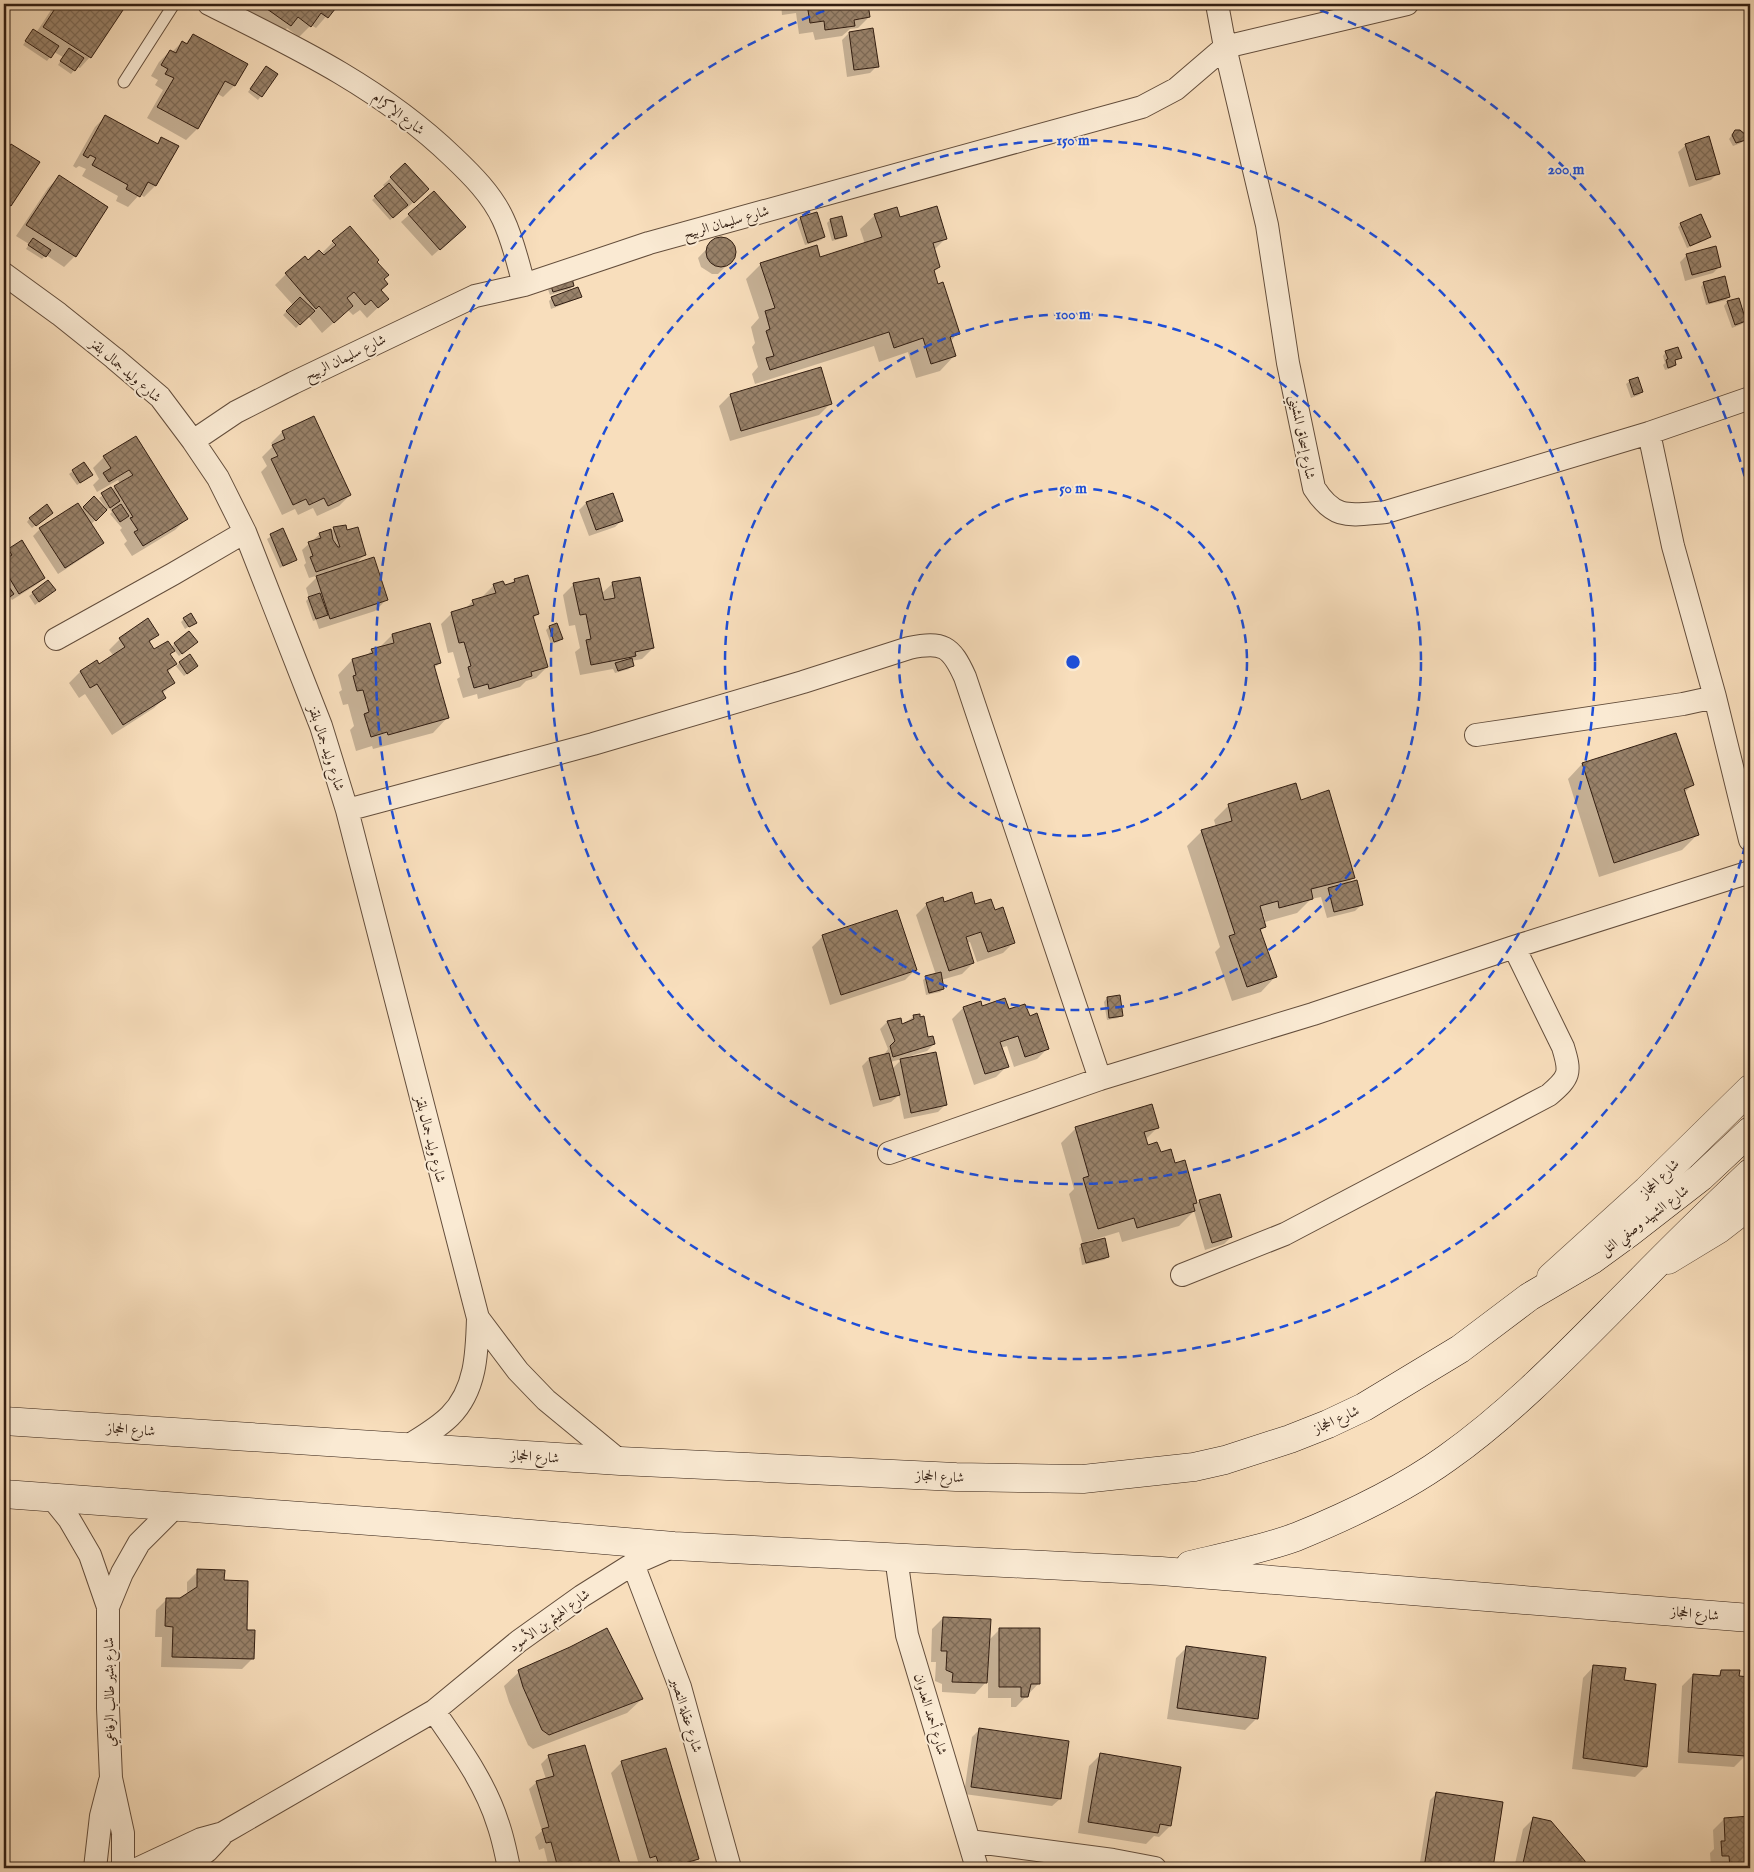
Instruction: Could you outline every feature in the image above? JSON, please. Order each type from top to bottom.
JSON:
[{"type":"main road","name":"شارع الحجاز","points":[[4,1421],[620,1461],[956,1477],[1084,1479],[1194,1467],[1225,1460],[1290,1439],[1328,1424],[1364,1407],[1460,1349],[1529,1296],[1648,1190],[1750,1089]]},
{"type":"main road","name":"شارع الشهيد وصفي التل","points":[[1529,1296],[1592,1260],[1630,1233],[1701,1177],[1750,1132]]},
{"type":"main road","points":[[1647,1272],[1750,1173]]},
{"type":"main road","name":"شارع الحجاز","points":[[1161,1571],[1222,1558],[1295,1537],[1394,1491],[1446,1460],[1489,1426],[1546,1376],[1647,1272],[1719,1228],[1750,1205]]},
{"type":"main road","name":"شارع الحجاز","points":[[4,1494],[674,1546],[1161,1571],[1750,1618]]},
{"type":"street","name":"شارع الإكرام","points":[[209,4],[344,74],[403,114],[437,142],[467,171],[488,195],[503,219],[524,285]]},
{"type":"street","points":[[1217,4],[1225,47],[1407,4]]},
{"type":"street","name":"شارع سليمان الربيح","points":[[193,441],[236,412],[430,316],[475,296],[524,285],[649,243],[1142,107],[1176,89],[1225,47]]},
{"type":"street","name":"شارع إسحاق المشيني","points":[[1225,47],[1267,225],[1288,363],[1314,488],[1324,504],[1339,513],[1358,515],[1386,512],[1650,433],[1750,398]]},
{"type":"street","name":"شارع وليد جمال بلقز","points":[[4,274],[59,314],[160,397],[193,441],[218,478],[244,532],[321,726],[347,810],[478,1318],[476,1359],[466,1395],[449,1417],[435,1429],[405,1448]]},
{"type":"street","points":[[1650,433],[1673,546],[1715,697],[1750,840]]},
{"type":"street","points":[[56,639],[244,532]]},
{"type":"street","points":[[347,810],[593,744],[803,682],[909,648],[927,644],[945,647],[957,660],[964,677],[1100,1079]]},
{"type":"street","points":[[1476,735],[1683,704],[1715,697]]},
{"type":"street","points":[[889,1153],[1100,1079],[1313,1014],[1514,947],[1750,872]]},
{"type":"street","points":[[1182,1275],[1285,1234],[1549,1095],[1565,1082],[1567,1061],[1563,1047],[1514,947]]},
{"type":"street","name":"شارع وليد جمال بلقز","points":[[478,1318],[518,1371],[546,1400],[620,1461]]},
{"type":"street","name":"شارع بشير طالب الرفاعي","points":[[52,1498],[69,1519],[83,1542],[98,1575],[108,1607],[108,1708],[111,1778],[123,1834],[123,1868]]},
{"type":"street","name":"شارع بشير طالب الرفاعي","points":[[108,1607],[122,1572],[139,1543],[176,1507]]},
{"type":"street","name":"شارع الهيثم بن الأسود","points":[[139,1868],[201,1839],[223,1833],[434,1711],[519,1641],[582,1596],[633,1564],[674,1546]]},
{"type":"street","name":"شارع أحمد العدوان","points":[[896,1557],[907,1635],[977,1868]]},
{"type":"street","name":"شارع عقلة النصير","points":[[633,1564],[680,1687],[730,1868]]},
{"type":"street","points":[[434,1711],[475,1771],[487,1796],[498,1823],[509,1868]]},
{"type":"street","name":"شارع بشير طالب الرفاعي","points":[[95,1868],[101,1816],[111,1778]]},
{"type":"street","name":"شارع الهيثم بن الأسود","points":[[184,1868],[207,1850],[223,1833]]},
{"type":"street","points":[[969,1841],[1113,1860],[1155,1868]]},
{"type":"lane","points":[[124,82],[174,4]]},
{"type":"building","points":[[58,4],[127,4],[91,58],[43,27]]},
{"type":"building","points":[[260,4],[339,4],[328,18],[321,13],[311,27],[298,17],[291,26]]},
{"type":"building","points":[[807,4],[868,4],[870,17],[854,20],[855,26],[825,30],[824,21],[810,23]]},
{"type":"building","points":[[873,28],[879,67],[854,70],[849,32]]},
{"type":"building","points":[[33,29],[59,46],[51,58],[25,41]]},
{"type":"building","points":[[193,34],[248,64],[235,86],[225,81],[198,129],[157,107],[174,78],[165,74],[168,69],[161,65],[170,50],[176,53],[182,41],[187,44]]},
{"type":"building","points":[[69,48],[84,58],[75,71],[60,61]]},
{"type":"building","points":[[266,66],[278,74],[262,97],[250,89]]},
{"type":"building","points":[[105,115],[158,144],[161,137],[179,146],[156,186],[148,182],[140,197],[126,189],[128,185],[92,165],[96,158],[90,155],[88,158],[83,155]]},
{"type":"building","points":[[1735,130],[1740,130],[1746,135],[1746,140],[1736,143],[1732,135]]},
{"type":"building","points":[[1709,136],[1720,174],[1696,180],[1685,144]]},
{"type":"building","points":[[11,144],[40,162],[11,206],[4,202],[4,154]]},
{"type":"building","points":[[405,163],[429,189],[414,203],[390,177]]},
{"type":"building","points":[[59,175],[108,207],[76,257],[26,225]]},
{"type":"building","points":[[389,183],[408,205],[393,218],[374,196]]},
{"type":"building","points":[[434,191],[466,227],[440,250],[408,214]]},
{"type":"building","points":[[937,206],[947,239],[933,243],[940,267],[934,270],[938,284],[943,282],[960,334],[950,337],[956,356],[931,364],[923,338],[894,348],[889,332],[770,370],[766,358],[774,356],[766,331],[770,329],[765,311],[775,308],[760,263],[817,245],[820,257],[882,237],[874,214],[897,207],[900,217]]},
{"type":"building","points":[[817,212],[825,237],[808,243],[800,217]]},
{"type":"building","points":[[1701,214],[1711,237],[1690,246],[1680,223]]},
{"type":"building","points":[[842,216],[847,236],[835,239],[830,219]]},
{"type":"building","points":[[350,226],[379,260],[377,262],[389,275],[384,279],[388,284],[381,290],[389,299],[378,308],[371,300],[365,305],[354,292],[347,298],[353,306],[334,323],[319,306],[316,309],[285,273],[305,256],[308,260],[319,250],[324,255],[336,245],[332,241]]},
{"type":"building","points":[[721,237],[732,241],[736,252],[732,263],[721,267],[710,263],[706,252],[710,241]]},
{"type":"building","points":[[33,238],[51,250],[46,257],[28,245]]},
{"type":"building","points":[[1716,246],[1721,267],[1692,275],[1686,254]]},
{"type":"building","points":[[571,274],[574,286],[553,292],[549,280]]},
{"type":"building","points":[[1725,276],[1730,297],[1709,303],[1703,282]]},
{"type":"building","points":[[578,287],[582,297],[555,306],[551,297]]},
{"type":"building","points":[[300,297],[315,311],[300,325],[286,311]]},
{"type":"building","points":[[1739,298],[1746,321],[1735,325],[1727,301]]},
{"type":"building","points":[[1678,347],[1682,358],[1675,360],[1676,365],[1668,368],[1666,360],[1668,359],[1665,351]]},
{"type":"building","points":[[821,367],[832,404],[741,431],[730,394]]},
{"type":"building","points":[[1638,377],[1643,392],[1634,395],[1629,380]]},
{"type":"building","points":[[314,416],[351,495],[328,506],[324,498],[309,505],[306,499],[293,505],[271,459],[278,456],[272,445],[285,439],[282,431]]},
{"type":"building","points":[[136,436],[188,519],[143,546],[134,532],[138,530],[130,518],[133,517],[114,486],[133,475],[129,470],[109,482],[103,473],[111,468],[103,456]]},
{"type":"building","points":[[84,462],[93,475],[80,483],[72,470]]},
{"type":"building","points":[[111,487],[120,501],[110,508],[101,493]]},
{"type":"building","points":[[613,493],[623,521],[596,530],[586,502]]},
{"type":"building","points":[[94,496],[107,510],[96,521],[83,507]]},
{"type":"building","points":[[78,503],[104,543],[65,568],[39,528]]},
{"type":"building","points":[[47,504],[53,513],[36,526],[29,518]]},
{"type":"building","points":[[121,504],[129,516],[120,522],[112,510]]},
{"type":"building","points":[[346,525],[347,530],[358,527],[366,555],[316,572],[310,557],[313,556],[308,542],[321,538],[319,533],[331,529],[333,540],[340,547],[333,527]]},
{"type":"building","points":[[283,528],[297,560],[283,566],[270,534]]},
{"type":"building","points":[[22,540],[45,578],[19,594],[4,569],[4,560],[12,555],[8,549]]},
{"type":"building","points":[[374,557],[388,600],[330,619],[316,576]]},
{"type":"building","points":[[528,575],[539,614],[533,616],[548,667],[531,672],[532,676],[489,689],[488,684],[474,688],[468,667],[471,666],[464,642],[459,643],[451,612],[474,605],[472,600],[496,593],[493,584],[503,581],[505,585],[515,582],[514,579]]},
{"type":"building","points":[[640,577],[654,648],[635,652],[636,656],[591,665],[586,640],[591,639],[586,614],[580,615],[573,583],[599,578],[604,600],[615,598],[612,582]]},
{"type":"building","points":[[4,580],[14,594],[4,601]]},
{"type":"building","points":[[48,580],[56,590],[39,602],[32,592]]},
{"type":"building","points":[[320,593],[328,615],[316,619],[308,597]]},
{"type":"building","points":[[191,613],[197,623],[189,627],[183,618]]},
{"type":"building","points":[[148,618],[159,635],[149,641],[154,649],[168,641],[175,651],[170,654],[177,664],[167,670],[175,683],[162,691],[166,698],[123,725],[97,684],[90,688],[80,671],[97,660],[99,664],[125,647],[119,638]]},
{"type":"building","points":[[430,623],[441,663],[434,665],[449,718],[388,735],[387,732],[371,737],[364,714],[369,712],[363,690],[357,691],[353,676],[356,675],[352,659],[373,653],[371,649],[394,643],[392,634]]},
{"type":"building","points":[[557,623],[563,639],[554,642],[549,626]]},
{"type":"building","points":[[189,631],[198,642],[182,654],[174,643]]},
{"type":"building","points":[[190,654],[198,666],[187,674],[179,662]]},
{"type":"building","points":[[632,658],[634,666],[618,671],[615,663]]},
{"type":"building","points":[[1676,733],[1694,785],[1684,789],[1699,835],[1614,863],[1582,763]]},
{"type":"building","points":[[1296,783],[1301,800],[1329,790],[1355,878],[1311,889],[1313,899],[1279,908],[1278,901],[1260,906],[1266,927],[1260,929],[1277,977],[1247,987],[1229,936],[1235,934],[1201,830],[1232,821],[1228,804]]},
{"type":"building","points":[[1357,880],[1363,905],[1334,912],[1328,888]]},
{"type":"building","points":[[972,892],[975,904],[991,899],[995,910],[1003,907],[1015,943],[988,952],[981,932],[966,937],[974,963],[949,971],[926,903],[943,897],[944,902]]},
{"type":"building","points":[[897,910],[917,970],[841,995],[822,935]]},
{"type":"building","points":[[941,972],[944,989],[929,993],[925,976]]},
{"type":"building","points":[[1120,995],[1123,1016],[1109,1018],[1107,997]]},
{"type":"building","points":[[1005,998],[1009,1009],[1025,1004],[1030,1016],[1037,1013],[1049,1049],[1025,1057],[1018,1036],[1000,1042],[1009,1067],[985,1074],[963,1007],[981,1001],[982,1006]]},
{"type":"building","points":[[920,1014],[920,1017],[924,1016],[928,1037],[933,1036],[935,1044],[893,1057],[890,1046],[895,1041],[887,1021],[901,1018],[902,1024],[914,1019],[913,1015]]},
{"type":"building","points":[[936,1052],[947,1105],[911,1113],[900,1059]]},
{"type":"building","points":[[889,1053],[900,1095],[880,1100],[869,1058]]},
{"type":"building","points":[[1152,1104],[1159,1128],[1144,1132],[1148,1145],[1157,1142],[1161,1152],[1171,1149],[1175,1163],[1185,1160],[1197,1203],[1193,1204],[1195,1211],[1137,1228],[1134,1218],[1098,1229],[1083,1178],[1089,1176],[1075,1127]]},
{"type":"building","points":[[1220,1194],[1232,1237],[1212,1243],[1199,1200]]},
{"type":"building","points":[[1105,1238],[1109,1257],[1086,1263],[1081,1244]]},
{"type":"building","points":[[197,1569],[225,1570],[224,1580],[248,1581],[247,1630],[255,1630],[254,1659],[172,1657],[173,1627],[165,1626],[166,1598],[180,1598],[197,1587]]},
{"type":"building","points":[[943,1617],[991,1619],[987,1683],[952,1682],[953,1673],[946,1670],[947,1651],[941,1651]]},
{"type":"building","points":[[607,1628],[643,1699],[549,1735],[542,1730],[523,1687],[518,1670]]},
{"type":"building","points":[[999,1628],[1040,1628],[1040,1684],[1031,1684],[1028,1697],[1021,1697],[1021,1687],[999,1687]]},
{"type":"building","points":[[1186,1646],[1266,1657],[1258,1719],[1177,1708]]},
{"type":"building","points":[[1593,1665],[1626,1668],[1624,1680],[1656,1684],[1647,1767],[1583,1758]]},
{"type":"building","points":[[1721,1670],[1740,1670],[1739,1676],[1750,1677],[1746,1756],[1688,1752],[1693,1674],[1720,1676]]},
{"type":"building","points":[[979,1728],[1069,1741],[1061,1799],[971,1787]]},
{"type":"building","points":[[585,1745],[621,1867],[558,1868],[551,1842],[546,1843],[542,1829],[549,1827],[536,1781],[554,1776],[548,1755]]},
{"type":"building","points":[[666,1748],[699,1859],[667,1868],[660,1868],[656,1856],[650,1858],[621,1761]]},
{"type":"building","points":[[1100,1753],[1181,1767],[1171,1826],[1160,1824],[1158,1833],[1088,1822]]},
{"type":"building","points":[[1436,1792],[1503,1802],[1493,1868],[1424,1868]]},
{"type":"building","points":[[1750,1816],[1750,1868],[1730,1868],[1729,1856],[1722,1856],[1721,1841],[1725,1841],[1724,1818]]},
{"type":"building","points":[[1533,1817],[1551,1821],[1585,1861],[1586,1868],[1522,1868]]}]
